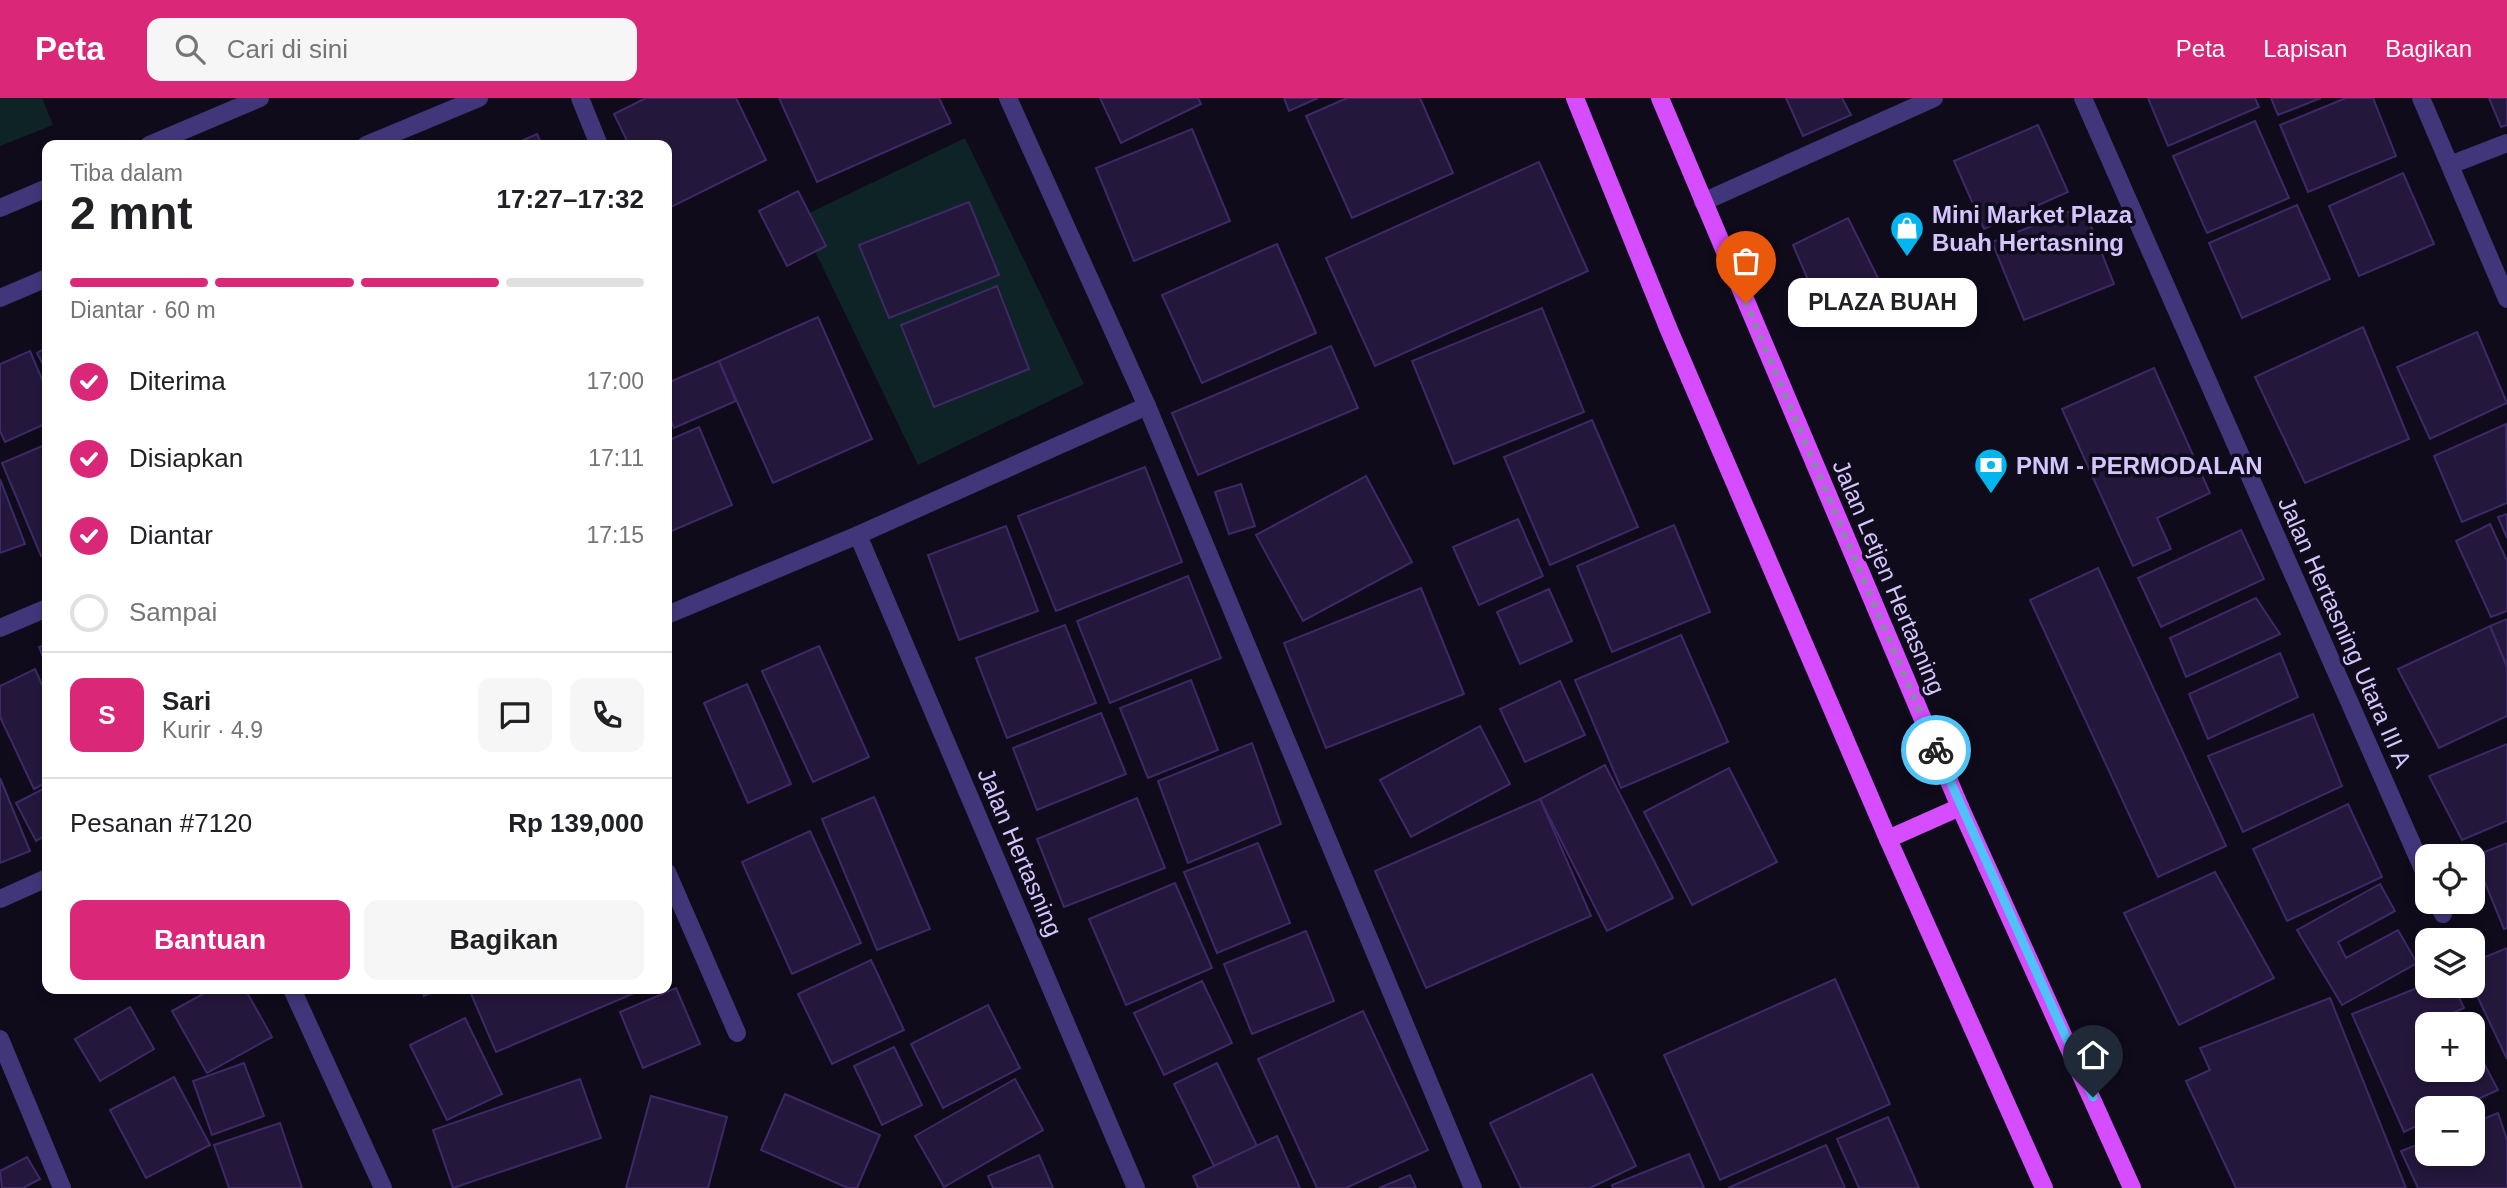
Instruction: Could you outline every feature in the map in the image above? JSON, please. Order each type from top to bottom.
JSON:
[{"type":"main road","points":[[1575,98],[1669,330],[1888,839],[2045,1188]]},
{"type":"main road","name":"Jalan Letjen Hertasning","points":[[1660,98],[1960,807],[2132,1188]]},
{"type":"main road","points":[[1888,839],[1960,807]]},
{"type":"street","points":[[161,140],[260,98]]},
{"type":"street","points":[[378,140],[479,98]]},
{"type":"street","points":[[580,98],[597,140]]},
{"type":"street","points":[[1008,98],[1147,406],[1473,1188]]},
{"type":"street","points":[[1703,202],[1934,98]]},
{"type":"street","name":"Jalan Hertasning Utara III A","points":[[2083,98],[2415,851]]},
{"type":"street","points":[[2421,98],[2507,299]]},
{"type":"street","points":[[2450,165],[2507,143]]},
{"type":"street","points":[[0,208],[42,190]]},
{"type":"street","points":[[0,298],[42,280]]},
{"type":"street","points":[[672,613],[858,535],[1147,406]]},
{"type":"street","name":"Jalan Hertasning","points":[[858,535],[1136,1188]]},
{"type":"street","points":[[0,628],[42,609]]},
{"type":"street","points":[[0,898],[42,880]]},
{"type":"street","points":[[672,883],[737,1032]]},
{"type":"street","points":[[294,994],[383,1188]]},
{"type":"street","points":[[0,1039],[62,1188]]},
{"type":"green space","points":[[0,98],[42,98],[53,125],[0,146]]},
{"type":"green space","points":[[965,138],[1084,384],[918,465],[799,218]]},
{"type":"building","points":[[646,98],[736,98],[766,160],[672,207],[672,140],[627,140],[614,114]]},
{"type":"building","points":[[779,98],[939,98],[951,123],[817,182]]},
{"type":"building","points":[[1100,98],[1198,98],[1201,104],[1121,143]]},
{"type":"building","points":[[1284,98],[1318,98],[1289,111]]},
{"type":"building","points":[[1347,98],[1420,98],[1453,173],[1352,218],[1306,116]]},
{"type":"building","points":[[1786,98],[1842,98],[1851,115],[1803,136]]},
{"type":"building","points":[[2148,98],[2255,98],[2259,107],[2168,146]]},
{"type":"building","points":[[2271,98],[2321,98],[2278,115]]},
{"type":"building","points":[[2346,98],[2373,98],[2396,156],[2308,192],[2280,125]]},
{"type":"building","points":[[2489,98],[2507,98],[2507,125],[2501,127]]},
{"type":"building","points":[[2255,121],[2289,198],[2207,233],[2173,156]]},
{"type":"building","points":[[2038,125],[2068,192],[1984,229],[1954,161]]},
{"type":"building","points":[[1192,129],[1230,221],[1134,261],[1096,168]]},
{"type":"building","points":[[537,134],[540,140],[523,140]]},
{"type":"building","points":[[1539,162],[1588,271],[1375,366],[1326,258]]},
{"type":"building","points":[[2403,173],[2434,244],[2359,276],[2329,206]]},
{"type":"building","points":[[798,191],[826,246],[787,266],[759,211]]},
{"type":"building","points":[[969,202],[999,275],[889,318],[859,245]]},
{"type":"building","points":[[2297,205],[2330,279],[2242,318],[2209,243]]},
{"type":"building","points":[[2083,206],[2114,284],[2024,320],[1992,242]]},
{"type":"building","points":[[1848,218],[1879,280],[1821,310],[1793,245]]},
{"type":"building","points":[[1277,244],[1316,333],[1202,383],[1162,295]]},
{"type":"building","points":[[997,286],[1029,369],[934,407],[901,325]]},
{"type":"building","points":[[1542,308],[1584,412],[1454,464],[1412,361]]},
{"type":"building","points":[[818,317],[872,439],[773,483],[719,361]]},
{"type":"building","points":[[2363,327],[2409,439],[2305,483],[2255,377]]},
{"type":"building","points":[[2477,332],[2507,403],[2430,439],[2397,367]]},
{"type":"building","points":[[1331,346],[1358,408],[1198,475],[1172,413]]},
{"type":"building","points":[[42,350],[42,362],[37,353]]},
{"type":"building","points":[[30,351],[42,379],[42,425],[5,442],[0,431],[0,364]]},
{"type":"building","points":[[719,361],[736,401],[674,428],[672,381]]},
{"type":"building","points":[[2154,368],[2210,493],[2157,518],[2171,549],[2133,566],[2062,409]]},
{"type":"building","points":[[1592,420],[1638,527],[1550,565],[1504,457]]},
{"type":"building","points":[[2506,424],[2507,503],[2462,522],[2434,456]]},
{"type":"building","points":[[699,427],[732,505],[672,531],[672,439]]},
{"type":"building","points":[[42,446],[41,556],[2,463]]},
{"type":"building","points":[[1145,467],[1182,562],[1056,611],[1018,516]]},
{"type":"building","points":[[1366,476],[1412,562],[1303,621],[1256,535]]},
{"type":"building","points":[[0,479],[25,544],[0,553]]},
{"type":"building","points":[[1241,484],[1255,526],[1229,534],[1215,492]]},
{"type":"building","points":[[2507,514],[2507,538],[2498,517]]},
{"type":"building","points":[[1518,519],[1543,576],[1479,605],[1453,547]]},
{"type":"building","points":[[2490,524],[2507,561],[2507,611],[2491,617],[2456,541]]},
{"type":"building","points":[[1674,525],[1710,612],[1612,652],[1577,566]]},
{"type":"building","points":[[1006,526],[1038,611],[959,640],[928,555]]},
{"type":"building","points":[[2241,530],[2264,579],[2161,627],[2138,578]]},
{"type":"building","points":[[2098,568],[2226,846],[2158,877],[2030,600]]},
{"type":"building","points":[[1188,576],[1221,658],[1110,703],[1077,621]]},
{"type":"building","points":[[1421,588],[1464,694],[1326,748],[1284,643]]},
{"type":"building","points":[[1549,589],[1572,641],[1520,664],[1497,612]]},
{"type":"building","points":[[2256,598],[2280,634],[2186,677],[2170,638]]},
{"type":"building","points":[[2507,619],[2507,667],[2490,626]]},
{"type":"building","points":[[1065,625],[1096,703],[1007,738],[976,658]]},
{"type":"building","points":[[2490,626],[2507,667],[2507,716],[2439,748],[2398,669]]},
{"type":"building","points":[[1681,635],[1728,742],[1621,788],[1575,680]]},
{"type":"building","points":[[819,646],[869,757],[813,782],[762,671]]},
{"type":"building","points":[[2280,653],[2298,697],[2208,739],[2189,694]]},
{"type":"building","points":[[35,669],[42,685],[42,785],[34,789],[0,717],[0,686]]},
{"type":"building","points":[[1191,680],[1218,750],[1148,778],[1120,708]]},
{"type":"building","points":[[1560,681],[1585,735],[1525,762],[1500,709]]},
{"type":"building","points":[[747,684],[791,784],[748,803],[704,703]]},
{"type":"building","points":[[1101,713],[1126,774],[1037,810],[1013,748]]},
{"type":"building","points":[[2313,714],[2342,786],[2243,832],[2208,756]]},
{"type":"building","points":[[1480,726],[1510,784],[1411,837],[1380,780]]},
{"type":"building","points":[[1252,743],[1281,824],[1188,863],[1158,781]]},
{"type":"building","points":[[2507,744],[2507,821],[2462,840],[2429,776]]},
{"type":"building","points":[[1605,765],[1673,898],[1607,931],[1540,799]]},
{"type":"building","points":[[1729,768],[1777,862],[1692,905],[1644,812]]},
{"type":"building","points":[[0,778],[30,851],[0,863]]},
{"type":"building","points":[[42,790],[42,838],[36,841],[16,803]]},
{"type":"building","points":[[874,797],[930,929],[877,950],[822,819]]},
{"type":"building","points":[[1137,798],[1165,868],[1064,907],[1037,839]]},
{"type":"building","points":[[1540,799],[1591,916],[1426,988],[1375,871]]},
{"type":"building","points":[[2348,804],[2382,877],[2287,921],[2253,849]]},
{"type":"building","points":[[810,831],[861,943],[792,974],[742,862]]},
{"type":"building","points":[[1258,843],[1290,923],[1217,953],[1184,872]]},
{"type":"building","points":[[2507,843],[2507,928],[2504,929],[2485,883],[2485,852]]},
{"type":"building","points":[[2215,872],[2274,978],[2179,1025],[2124,913]]},
{"type":"building","points":[[1175,883],[1212,968],[1126,1005],[1089,919]]},
{"type":"building","points":[[2380,884],[2395,911],[2338,942],[2346,958],[2398,930],[2415,964],[2342,1005],[2297,930]]},
{"type":"building","points":[[1306,931],[1334,1001],[1252,1034],[1224,964]]},
{"type":"building","points":[[2507,948],[2507,1059],[2478,998],[2485,998],[2485,957]]},
{"type":"building","points":[[871,960],[904,1030],[832,1064],[798,994]]},
{"type":"building","points":[[1835,979],[1890,1104],[1720,1180],[1664,1055]]},
{"type":"building","points":[[1202,981],[1232,1043],[1164,1075],[1134,1013]]},
{"type":"building","points":[[676,988],[700,1044],[643,1068],[620,1012],[662,994],[672,994],[672,990]]},
{"type":"building","points":[[2415,989],[2415,998],[2459,998],[2464,1008],[2455,1012],[2415,1012],[2415,1082],[2485,1082],[2485,1065],[2498,1090],[2485,1096],[2415,1096],[2415,1127],[2404,1132],[2352,1014]]},
{"type":"building","points":[[203,994],[248,994],[272,1037],[207,1073],[172,1011]]},
{"type":"building","points":[[471,994],[632,994],[496,1052]]},
{"type":"building","points":[[2330,998],[2406,1188],[2236,1188],[2186,1081],[2210,1070],[2200,1048]]},
{"type":"building","points":[[988,1005],[1020,1068],[943,1108],[911,1044]]},
{"type":"building","points":[[130,1007],[154,1049],[100,1081],[75,1039]]},
{"type":"building","points":[[1363,1011],[1428,1150],[1346,1188],[1317,1188],[1258,1059]]},
{"type":"building","points":[[465,1018],[502,1094],[447,1120],[410,1045]]},
{"type":"building","points":[[894,1047],[922,1105],[882,1125],[854,1066]]},
{"type":"building","points":[[244,1063],[264,1116],[212,1135],[193,1081]]},
{"type":"building","points":[[1217,1063],[1257,1146],[1214,1166],[1174,1084]]},
{"type":"building","points":[[1592,1074],[1636,1166],[1590,1188],[1521,1188],[1490,1123]]},
{"type":"building","points":[[174,1077],[210,1145],[146,1178],[110,1110]]},
{"type":"building","points":[[580,1079],[601,1138],[453,1188],[433,1130]]},
{"type":"building","points":[[1015,1079],[1043,1130],[944,1187],[915,1136]]},
{"type":"building","points":[[785,1094],[880,1135],[857,1188],[848,1188],[761,1150]]},
{"type":"building","points":[[651,1096],[727,1117],[708,1188],[626,1188]]},
{"type":"building","points":[[2498,1113],[2507,1140],[2507,1188],[2418,1188],[2401,1151],[2415,1146],[2415,1166],[2485,1166],[2485,1118]]},
{"type":"building","points":[[1888,1117],[1919,1188],[1859,1188],[1837,1139]]},
{"type":"building","points":[[280,1123],[302,1188],[229,1188],[214,1145]]},
{"type":"building","points":[[1277,1136],[1300,1188],[1198,1188],[1193,1176]]},
{"type":"building","points":[[1826,1145],[1845,1188],[1728,1188]]},
{"type":"building","points":[[1689,1154],[1704,1188],[1613,1188],[1612,1185]]},
{"type":"building","points":[[1039,1155],[1053,1188],[993,1188],[988,1176]]},
{"type":"building","points":[[27,1157],[40,1179],[23,1188],[2,1188],[0,1171]]},
{"type":"building","points":[[1410,1175],[1416,1188],[1379,1188]]},
{"type":"way so far","points":[[1746,303],[1936,750]]},
{"type":"place","name":"Mini Market Plaza Buah Hertasning","points":[[1907,258]]},
{"type":"place","name":"PLAZA BUAH","points":[[1746,303]]},
{"type":"place","name":"PNM - PERMODALAN","points":[[1991,495]]},
{"type":"route","points":[[1936,750],[2093,1097]]}]
